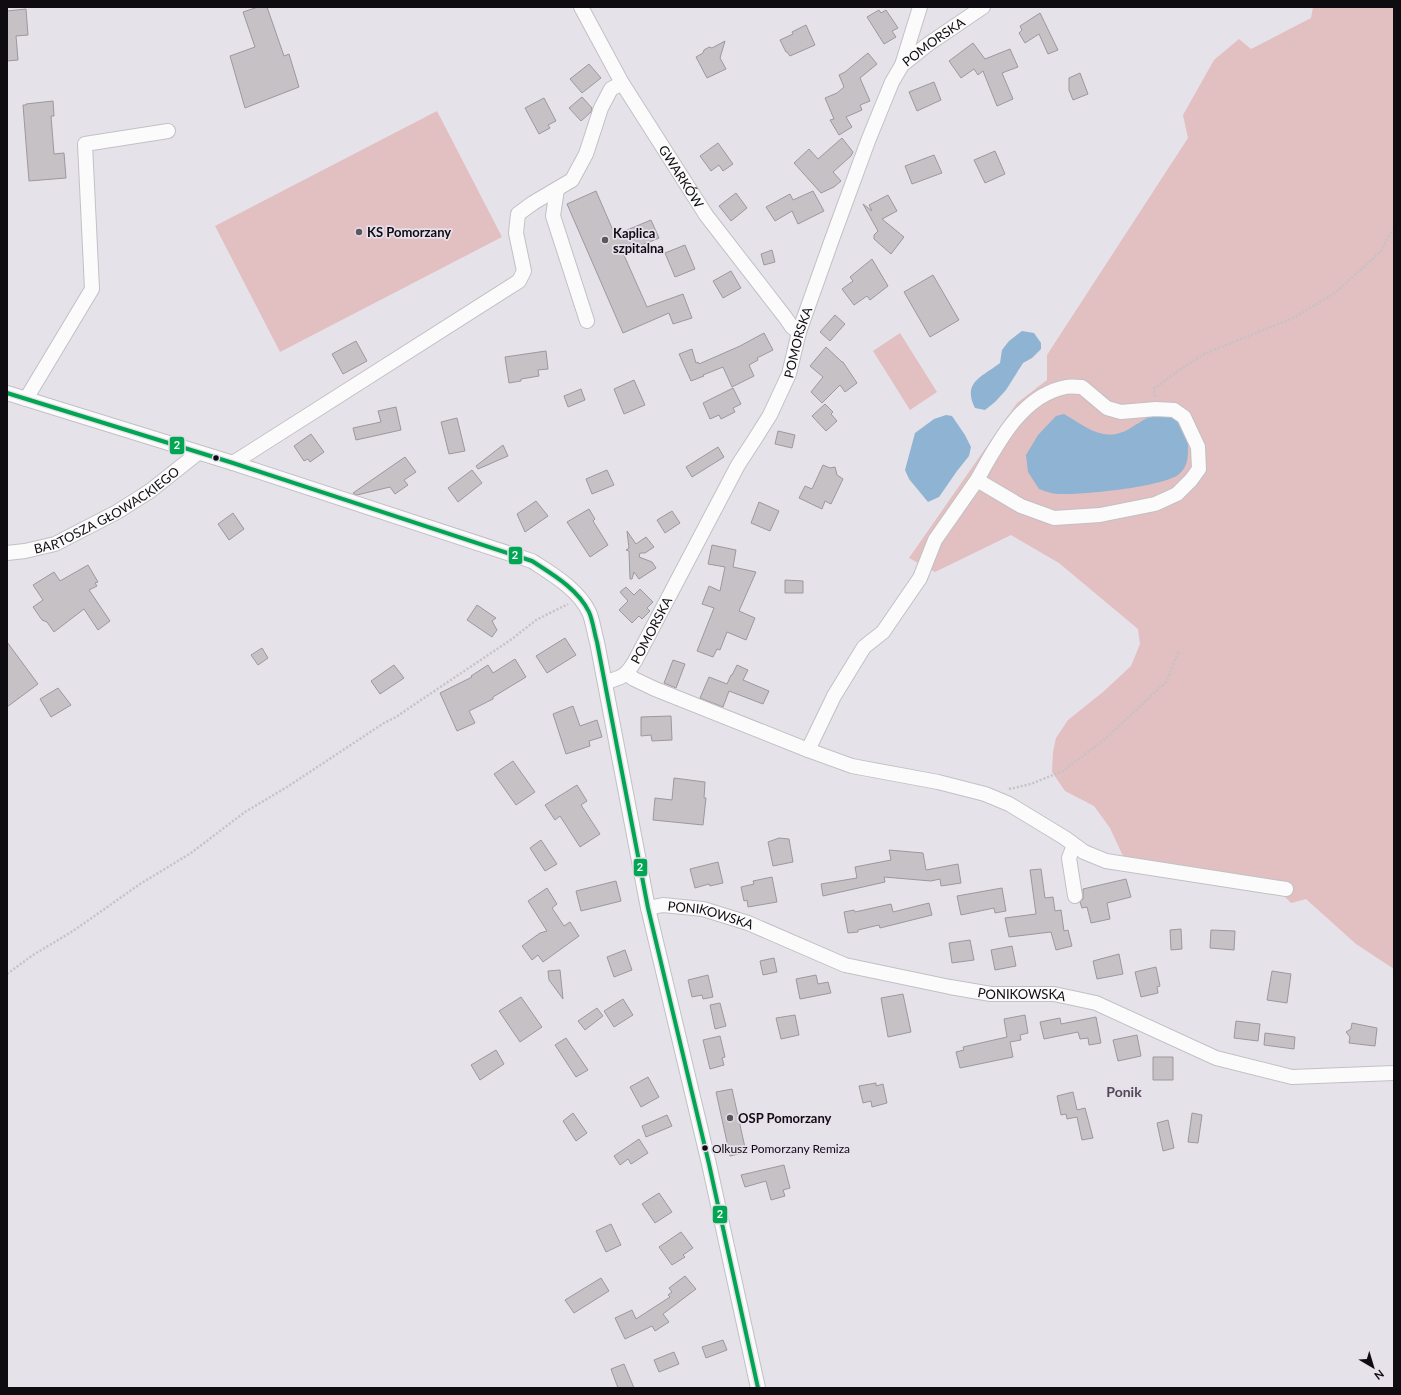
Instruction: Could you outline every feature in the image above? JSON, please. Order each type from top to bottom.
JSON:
[{"type":"street","name":"GWARKÓW","points":[[581,7],[622,83],[706,215],[792,328],[800,332]]},
{"type":"street","points":[[902,65],[920,7]]},
{"type":"street","name":"POMORSKA","points":[[605,682],[619,679],[627,674],[738,465],[770,414],[789,374],[800,332],[868,141],[892,82],[902,65],[927,45],[983,7]]},
{"type":"street","points":[[233,463],[519,281],[524,271],[516,233],[518,214],[533,203],[572,180],[586,154],[601,108],[611,89],[622,83]]},
{"type":"street","points":[[26,399],[92,289],[85,144],[168,131]]},
{"type":"street","points":[[557,190],[553,216],[587,321]]},
{"type":"street","points":[[808,750],[834,696],[864,646],[883,632],[920,578],[936,540],[977,480],[997,444],[1022,411],[1048,393],[1066,387],[1082,386],[1107,408],[1121,412],[1156,409],[1174,410],[1184,417],[1198,446],[1199,469],[1191,480],[1177,494],[1155,504],[1100,515],[1054,518],[1021,506],[977,480]]},
{"type":"street","points":[[7,393],[233,463],[532,561],[562,581],[579,598],[588,612],[597,642],[648,908],[710,1164],[758,1388]]},
{"type":"street","name":"BARTOSZA GŁOWACKIEGO","points":[[7,552],[25,551],[55,544],[117,512],[150,491],[198,453]]},
{"type":"street","points":[[627,674],[655,689],[852,766],[938,782],[985,794],[1009,804],[1065,838],[1084,852],[1106,861],[1286,889]]},
{"type":"street","points":[[1074,845],[1069,858],[1075,896]]},
{"type":"street","name":"PONIKOWSKA","points":[[648,908],[663,905],[703,909],[748,923],[845,965],[991,994],[1054,994],[1096,1003],[1216,1058],[1292,1077],[1394,1073]]},
{"type":"path","points":[[1156,409],[1154,389],[1204,354],[1295,317],[1335,293],[1381,251],[1394,227]]},
{"type":"path","points":[[7,974],[33,955],[73,931],[140,884],[191,853],[245,812],[287,787],[415,704],[536,620],[579,598]]},
{"type":"path","points":[[1008,789],[1031,784],[1063,771],[1105,739],[1166,682],[1179,650]]},
{"type":"shaded area","points":[[1313,7],[1394,7],[1394,969],[1356,944],[1306,899],[1291,903],[1272,884],[1123,856],[1110,828],[1094,806],[1065,791],[1052,772],[1053,752],[1056,738],[1068,720],[1103,692],[1131,666],[1140,644],[1138,629],[1059,563],[1011,535],[935,572],[909,558],[1017,403],[1047,380],[1047,355],[1188,138],[1183,115],[1214,60],[1239,39],[1251,49],[1311,18]]},
{"type":"shaded area","name":"KS Pomorzany","points":[[437,111],[502,237],[280,352],[215,226]]},
{"type":"shaded area","points":[[900,333],[937,392],[910,410],[873,351]]},
{"type":"water","points":[[1022,331],[1034,333],[1041,343],[1041,349],[1032,358],[1023,363],[1006,390],[995,402],[985,410],[975,408],[971,392],[972,386],[976,381],[1000,363],[1002,350],[1009,341]]},
{"type":"water","points":[[1064,414],[1095,432],[1109,435],[1124,432],[1145,419],[1153,416],[1160,414],[1168,416],[1181,424],[1187,434],[1188,458],[1186,464],[1178,475],[1139,487],[1102,492],[1070,494],[1054,494],[1039,489],[1028,472],[1026,455],[1038,435],[1056,416]]},
{"type":"water","points":[[946,415],[952,416],[971,447],[969,456],[939,497],[928,502],[909,479],[905,470],[915,433],[934,419]]},
{"type":"building","points":[[258,7],[267,7],[284,56],[289,54],[299,87],[245,108],[230,56],[255,47],[243,12]]},
{"type":"building","points":[[26,9],[28,35],[16,36],[18,60],[7,61],[7,11]]},
{"type":"building","points":[[879,10],[881,13],[886,10],[898,28],[892,31],[896,37],[884,44],[867,17]]},
{"type":"building","points":[[1040,13],[1058,50],[1048,54],[1039,34],[1025,43],[1019,33],[1022,30],[1020,26]]},
{"type":"building","points":[[806,25],[815,45],[790,56],[786,52],[780,40],[793,34],[792,32]]},
{"type":"building","points":[[725,41],[720,58],[726,69],[707,78],[696,57],[709,47],[712,48]]},
{"type":"building","points":[[973,43],[985,59],[1010,49],[1018,67],[1002,73],[1013,99],[997,106],[983,71],[978,75],[974,69],[961,78],[949,61]]},
{"type":"building","points":[[868,53],[877,64],[860,78],[870,101],[860,105],[862,110],[846,117],[852,127],[839,135],[830,120],[834,119],[825,98],[837,93],[844,87],[839,75],[845,72]]},
{"type":"building","points":[[589,64],[601,78],[582,93],[570,79]]},
{"type":"building","points":[[1080,73],[1088,94],[1073,100],[1069,90],[1069,78]]},
{"type":"building","points":[[934,82],[941,100],[917,111],[909,92]]},
{"type":"building","points":[[582,97],[592,108],[591,112],[581,121],[569,108]]},
{"type":"building","points":[[544,98],[556,121],[548,125],[550,128],[539,134],[525,108]]},
{"type":"building","points":[[53,101],[54,116],[51,116],[54,154],[64,153],[66,178],[29,181],[23,105]]},
{"type":"building","points":[[842,138],[853,152],[851,156],[833,172],[841,181],[834,187],[821,193],[794,163],[809,149],[818,159]]},
{"type":"building","points":[[718,143],[733,164],[723,171],[719,165],[711,171],[700,156]]},
{"type":"building","points":[[995,151],[1005,174],[985,183],[974,160]]},
{"type":"building","points":[[934,155],[942,173],[912,184],[905,166]]},
{"type":"building","points":[[596,191],[615,235],[651,220],[659,238],[623,253],[647,307],[683,294],[692,318],[673,324],[669,313],[623,333],[567,204]]},
{"type":"building","points":[[813,191],[824,211],[798,224],[792,211],[775,221],[766,207],[790,194],[793,200]]},
{"type":"building","points":[[736,193],[747,208],[731,221],[719,206]]},
{"type":"building","points":[[888,195],[897,211],[882,219],[904,237],[891,254],[874,239],[874,235],[878,231],[863,204],[872,211],[869,205]]},
{"type":"building","points":[[685,245],[695,269],[675,277],[665,253]]},
{"type":"building","points":[[772,250],[775,262],[764,265],[761,254]]},
{"type":"building","points":[[872,259],[888,286],[870,300],[867,296],[854,305],[842,289],[853,281],[850,277]]},
{"type":"building","points":[[731,271],[741,288],[723,298],[713,281]]},
{"type":"building","points":[[933,275],[959,320],[930,337],[904,292]]},
{"type":"building","points":[[835,315],[845,324],[830,341],[820,332]]},
{"type":"building","points":[[764,333],[773,350],[757,358],[758,360],[749,365],[754,376],[732,387],[723,367],[691,381],[679,354],[692,349],[696,363],[698,362],[699,364],[740,346]]},
{"type":"building","points":[[356,341],[367,361],[343,374],[332,354]]},
{"type":"building","points":[[826,347],[843,362],[857,383],[845,392],[840,385],[822,403],[811,392],[823,377],[810,366]]},
{"type":"building","points":[[546,351],[548,369],[538,370],[539,376],[509,383],[505,357]]},
{"type":"building","points":[[634,380],[645,405],[624,414],[614,389]]},
{"type":"building","points":[[733,388],[741,404],[733,408],[735,412],[721,419],[719,415],[710,419],[703,403]]},
{"type":"building","points":[[581,389],[585,400],[568,407],[564,396]]},
{"type":"building","points":[[825,404],[833,412],[831,414],[837,421],[826,431],[812,416]]},
{"type":"building","points":[[396,407],[401,430],[356,440],[353,428],[381,422],[378,411]]},
{"type":"building","points":[[457,418],[465,451],[449,454],[441,422]]},
{"type":"building","points":[[778,431],[795,435],[792,448],[775,444]]},
{"type":"building","points":[[311,434],[324,452],[310,462],[308,459],[304,461],[294,446]]},
{"type":"building","points":[[503,445],[508,456],[478,469],[476,466]]},
{"type":"building","points":[[718,447],[724,457],[692,477],[686,467]]},
{"type":"building","points":[[405,457],[416,472],[404,480],[408,485],[395,494],[390,487],[357,495],[353,493]]},
{"type":"building","points":[[823,465],[830,468],[835,467],[837,475],[843,479],[831,504],[825,501],[822,509],[799,498],[805,486],[812,489]]},
{"type":"building","points":[[472,470],[482,483],[458,502],[448,488]]},
{"type":"building","points":[[607,470],[614,485],[592,494],[586,479]]},
{"type":"building","points":[[536,501],[548,516],[525,532],[517,514]]},
{"type":"building","points":[[759,502],[779,511],[770,531],[751,523]]},
{"type":"building","points":[[589,509],[595,519],[593,521],[608,545],[590,557],[567,522]]},
{"type":"building","points":[[672,511],[680,523],[665,533],[657,520]]},
{"type":"building","points":[[233,513],[244,529],[229,540],[218,524]]},
{"type":"building","points":[[627,531],[636,544],[646,537],[654,547],[645,553],[640,553],[639,557],[652,562],[656,568],[639,579],[634,572],[632,579],[630,579],[629,551],[626,550],[629,548]]},
{"type":"building","points":[[712,545],[736,550],[733,567],[756,572],[739,611],[755,618],[746,640],[727,632],[720,650],[717,649],[713,657],[697,651],[714,608],[702,604],[709,586],[720,591],[725,567],[708,564]]},
{"type":"building","points":[[88,565],[98,582],[95,583],[97,586],[89,590],[110,621],[98,630],[84,609],[54,632],[47,622],[42,620],[33,607],[43,600],[33,585],[54,572],[60,581]]},
{"type":"building","points":[[785,580],[803,581],[803,593],[785,593]]},
{"type":"building","points":[[626,587],[634,595],[640,589],[653,602],[647,608],[650,611],[642,619],[639,616],[632,623],[619,610],[628,601],[620,592]]},
{"type":"building","points":[[477,605],[496,618],[492,621],[497,630],[492,637],[467,620]]},
{"type":"building","points":[[565,638],[576,655],[547,673],[536,656]]},
{"type":"building","points":[[7,642],[38,684],[7,707]]},
{"type":"building","points":[[262,648],[268,658],[258,665],[251,655]]},
{"type":"building","points":[[515,659],[526,677],[493,697],[493,699],[469,711],[475,723],[457,731],[440,693],[472,677],[471,676],[488,665],[493,673]]},
{"type":"building","points":[[673,660],[685,664],[676,688],[664,683]]},
{"type":"building","points":[[394,665],[404,678],[380,694],[371,681]]},
{"type":"building","points":[[737,665],[748,670],[743,680],[769,691],[763,704],[729,691],[723,707],[700,698],[709,677],[727,684]]},
{"type":"building","points":[[58,688],[71,705],[51,717],[40,699]]},
{"type":"building","points":[[573,706],[580,726],[597,720],[602,737],[589,741],[590,746],[566,754],[553,714]]},
{"type":"building","points":[[671,716],[672,740],[652,741],[651,735],[641,736],[641,717]]},
{"type":"building","points":[[513,761],[535,792],[516,805],[494,774]]},
{"type":"building","points":[[674,778],[705,782],[704,798],[706,798],[703,825],[653,820],[655,798],[672,800]]},
{"type":"building","points":[[577,785],[587,801],[581,805],[600,834],[580,847],[560,816],[555,820],[545,805]]},
{"type":"building","points":[[779,838],[789,839],[793,862],[773,866],[768,842]]},
{"type":"building","points":[[541,840],[557,864],[545,871],[530,848]]},
{"type":"building","points":[[889,850],[923,853],[926,870],[958,864],[961,883],[941,886],[940,879],[931,881],[884,877],[885,882],[823,896],[821,884],[857,878],[855,867],[891,860]]},
{"type":"building","points":[[718,862],[723,883],[710,886],[709,884],[695,888],[690,869]]},
{"type":"building","points":[[1041,869],[1045,898],[1053,897],[1055,911],[1061,910],[1064,931],[1068,930],[1072,946],[1056,950],[1051,932],[1009,937],[1005,918],[1036,914],[1030,870]]},
{"type":"building","points":[[772,877],[777,902],[748,907],[747,900],[744,901],[741,887],[754,884],[753,881]]},
{"type":"building","points":[[1126,879],[1131,897],[1107,903],[1110,919],[1091,923],[1087,907],[1082,908],[1080,902],[1083,899],[1083,889]]},
{"type":"building","points":[[616,881],[621,901],[581,911],[576,891]]},
{"type":"building","points":[[547,888],[557,904],[552,908],[564,926],[570,922],[579,936],[543,962],[538,955],[532,960],[522,946],[540,933],[547,931],[528,901]]},
{"type":"building","points":[[1002,888],[1006,911],[995,913],[994,908],[961,915],[957,896]]},
{"type":"building","points":[[929,903],[932,915],[880,928],[879,925],[858,930],[858,932],[848,933],[844,912],[854,910],[855,912],[891,904],[893,912]]},
{"type":"building","points":[[1181,929],[1182,949],[1171,950],[1170,930]]},
{"type":"building","points":[[1211,930],[1235,931],[1234,950],[1210,948]]},
{"type":"building","points":[[970,940],[974,960],[952,963],[949,943]]},
{"type":"building","points":[[1012,946],[1016,966],[995,970],[991,950]]},
{"type":"building","points":[[625,950],[632,970],[614,977],[607,957]]},
{"type":"building","points":[[1119,954],[1123,974],[1097,979],[1093,961]]},
{"type":"building","points":[[774,958],[777,972],[763,975],[760,961]]},
{"type":"building","points":[[1156,967],[1160,986],[1157,987],[1158,993],[1141,997],[1135,972]]},
{"type":"building","points":[[560,970],[563,999],[549,980],[548,971]]},
{"type":"building","points":[[1272,971],[1291,974],[1287,1003],[1267,1000]]},
{"type":"building","points":[[708,975],[713,997],[703,999],[702,995],[692,997],[688,980]]},
{"type":"building","points":[[816,975],[818,984],[828,982],[831,993],[800,999],[796,979]]},
{"type":"building","points":[[903,994],[911,1032],[888,1037],[881,998]]},
{"type":"building","points":[[521,997],[542,1027],[520,1042],[499,1011]]},
{"type":"building","points":[[623,999],[633,1015],[614,1027],[604,1011]]},
{"type":"building","points":[[720,1003],[726,1026],[715,1029],[710,1005]]},
{"type":"building","points":[[597,1008],[603,1016],[585,1030],[578,1021]]},
{"type":"building","points":[[795,1015],[799,1035],[781,1039],[776,1018]]},
{"type":"building","points":[[1025,1015],[1028,1033],[1020,1035],[1021,1040],[1010,1042],[1013,1057],[960,1068],[956,1052],[964,1050],[963,1047],[1007,1037],[1004,1019]]},
{"type":"building","points":[[1096,1017],[1101,1043],[1089,1045],[1088,1038],[1080,1039],[1078,1032],[1044,1039],[1040,1022],[1060,1018],[1061,1024]]},
{"type":"building","points":[[1236,1021],[1260,1024],[1258,1041],[1234,1038]]},
{"type":"building","points":[[1352,1023],[1377,1028],[1375,1046],[1349,1043],[1350,1037],[1346,1032],[1351,1029]]},
{"type":"building","points":[[1265,1033],[1295,1037],[1294,1049],[1264,1045]]},
{"type":"building","points":[[1137,1035],[1141,1056],[1118,1061],[1113,1040]]},
{"type":"building","points":[[720,1036],[725,1057],[722,1058],[724,1065],[710,1069],[703,1040]]},
{"type":"building","points":[[566,1038],[588,1070],[576,1077],[555,1045]]},
{"type":"building","points":[[496,1050],[504,1064],[480,1080],[471,1065]]},
{"type":"building","points":[[1153,1057],[1173,1057],[1173,1080],[1153,1080]]},
{"type":"building","points":[[648,1077],[659,1097],[641,1107],[630,1087]]},
{"type":"building","points":[[876,1083],[876,1086],[883,1084],[887,1103],[872,1107],[871,1101],[863,1103],[859,1086]]},
{"type":"building","name":"OSP Pomorzany","points":[[732,1089],[746,1152],[730,1156],[716,1092]]},
{"type":"building","points":[[1073,1092],[1077,1110],[1085,1108],[1093,1138],[1082,1140],[1077,1117],[1067,1119],[1066,1114],[1061,1115],[1057,1096]]},
{"type":"building","points":[[573,1113],[587,1133],[576,1141],[563,1121]]},
{"type":"building","points":[[1192,1113],[1202,1115],[1198,1143],[1188,1142]]},
{"type":"building","points":[[667,1115],[672,1126],[646,1137],[642,1126]]},
{"type":"building","points":[[1168,1120],[1174,1148],[1163,1151],[1157,1123]]},
{"type":"building","points":[[639,1139],[648,1153],[631,1164],[628,1159],[620,1165],[614,1156]]},
{"type":"building","points":[[784,1165],[790,1188],[783,1190],[785,1196],[771,1200],[766,1181],[745,1187],[741,1175]]},
{"type":"building","points":[[659,1193],[672,1212],[655,1223],[642,1204]]},
{"type":"building","points":[[611,1224],[621,1245],[606,1252],[596,1231]]},
{"type":"building","points":[[681,1232],[693,1248],[683,1255],[685,1257],[672,1265],[659,1247]]},
{"type":"building","points":[[685,1276],[696,1289],[663,1314],[669,1322],[655,1331],[652,1326],[625,1339],[615,1318],[632,1310],[636,1319],[670,1297],[668,1295],[672,1292],[669,1288]]},
{"type":"building","points":[[601,1278],[609,1291],[574,1313],[565,1300]]},
{"type":"building","points":[[723,1340],[727,1350],[706,1358],[702,1347]]},
{"type":"building","points":[[674,1352],[679,1364],[659,1372],[654,1360]]},
{"type":"building","points":[[624,1364],[634,1388],[618,1388],[611,1369]]},
{"type":"transit line","name":"2","points":[[7,393],[233,463],[532,561],[564,583],[578,596],[589,612],[597,642],[648,908],[709,1164],[758,1388]]},
{"type":"place","name":"KS Pomorzany","points":[[359,232]]},
{"type":"place","name":"Kaplica szpitalna","points":[[605,240]]},
{"type":"place","name":"OSP Pomorzany","points":[[730,1118]]},
{"type":"place","name":"Olkusz Pomorzany Remiza","points":[[705,1148]]},
{"type":"district","name":"Ponik","points":[[1124,1091]]}]
